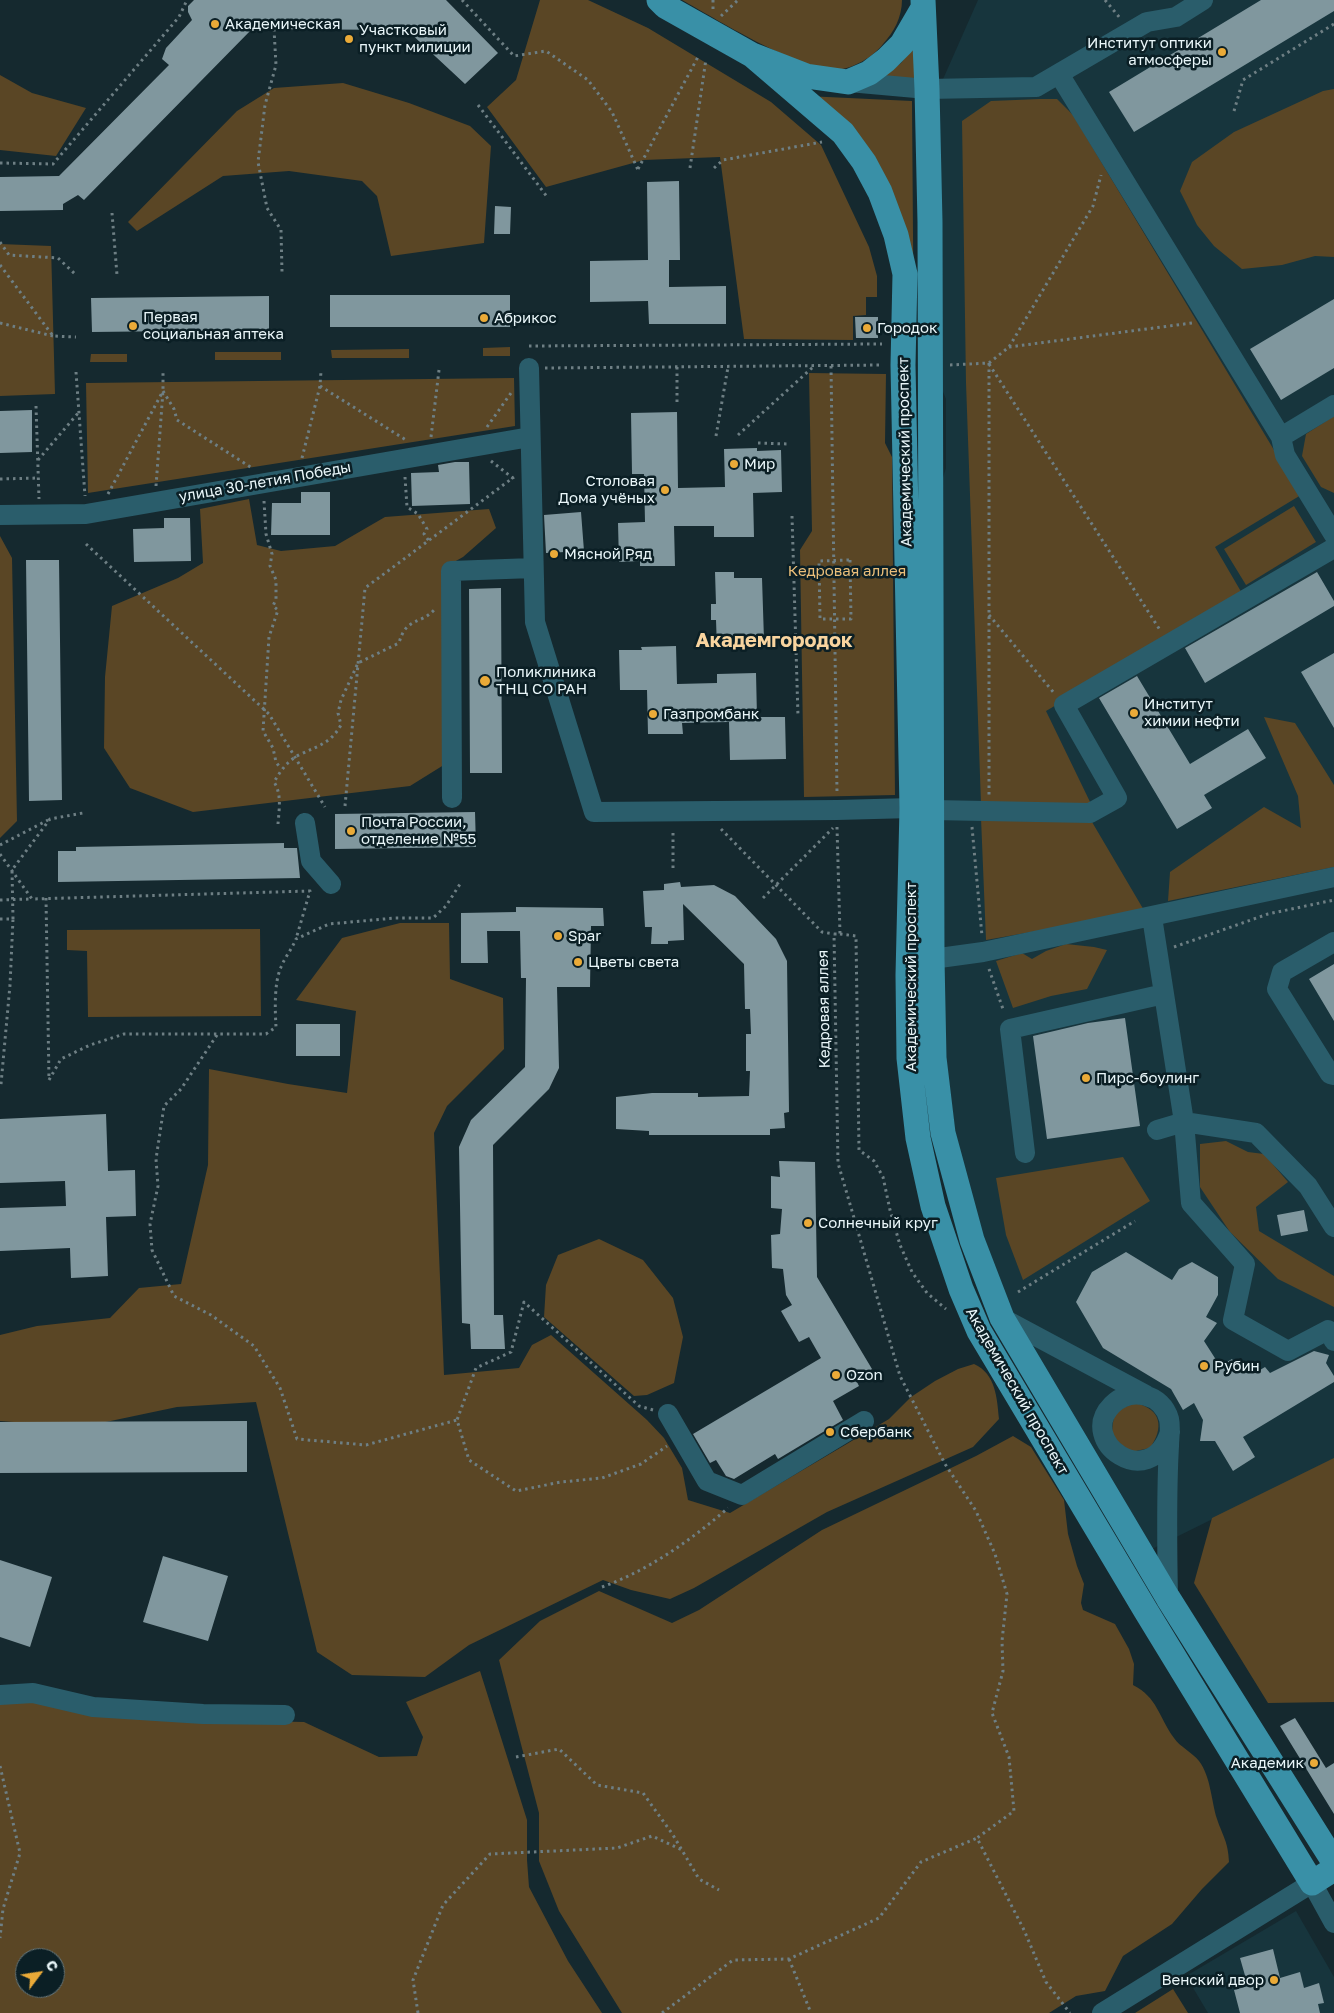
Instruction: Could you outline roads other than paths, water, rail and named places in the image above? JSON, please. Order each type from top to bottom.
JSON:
[{"type":"main road","points":[[658,2],[752,55],[806,76],[848,82],[869,72],[886,60],[902,44],[923,4]]},
{"type":"main road","name":"Академический проспект","points":[[923,4],[927,89],[929,365],[922,809],[908,974],[909,1058],[918,1138],[933,1206],[961,1289],[979,1331],[1146,1611],[1312,1883]]},
{"type":"main road","name":"Академический проспект","points":[[752,55],[843,133],[864,162],[880,192],[896,235],[906,274],[903,365],[922,809],[932,959],[934,1058],[943,1133],[972,1240],[1002,1318],[1168,1598],[1334,1862]]},
{"type":"main road","points":[[979,1331],[1002,1318]]},
{"type":"main road","points":[[1146,1611],[1168,1598]]},
{"type":"main road","points":[[1312,1883],[1334,1869]]},
{"type":"street","points":[[848,82],[927,89],[1036,87],[1148,22],[1176,16],[1203,0]]},
{"type":"street","points":[[1059,74],[1280,437],[1285,455],[1334,535]]},
{"type":"street","points":[[529,368],[534,622],[594,812],[835,819],[922,809],[1090,813],[1117,798],[1064,705],[1334,548]]},
{"type":"street","points":[[1280,437],[1334,405]]},
{"type":"street","name":"улица 30-летия Победы","points":[[0,515],[92,513],[530,437]]},
{"type":"street","points":[[452,798],[451,571],[533,568]]},
{"type":"street","points":[[305,823],[311,861],[331,884]]},
{"type":"street","points":[[932,959],[983,952],[1334,877]]},
{"type":"street","points":[[1152,917],[1184,1122],[1191,1203],[1245,1264],[1233,1320],[1288,1351],[1328,1330],[1334,1341]]},
{"type":"street","points":[[1334,942],[1282,972],[1277,989],[1330,1074],[1334,1075]]},
{"type":"street","points":[[1025,1153],[1010,1029],[1164,994]]},
{"type":"street","points":[[1157,1130],[1184,1122],[1256,1133],[1308,1186],[1334,1227]]},
{"type":"street","points":[[1002,1318],[1158,1401],[1165,1410],[1170,1421],[1166,1486],[1168,1598]]},
{"type":"street","points":[[1101,1372],[1108,1379],[1111,1388],[1110,1407]]},
{"type":"street","points":[[1148,1396],[1127,1395],[1117,1400],[1104,1417],[1103,1428],[1108,1444],[1119,1456],[1129,1460],[1150,1463],[1156,1468],[1166,1486]]},
{"type":"street","points":[[668,1414],[707,1481],[742,1495],[864,1421]]},
{"type":"street","points":[[1140,1461],[1151,1458],[1160,1452],[1170,1432]]},
{"type":"street","points":[[0,1695],[33,1692],[92,1707],[203,1714],[285,1715]]},
{"type":"street","points":[[1102,2013],[1312,1883]]},
{"type":"street","name":"Академический проспект","points":[[1312,1883],[1334,1923]]},
{"type":"place","name":"Академическая","points":[[215,24]]},
{"type":"place","name":"Участковый пункт милиции","points":[[349,39]]},
{"type":"place","name":"Институт оптики атмосферы","points":[[1222,52]]},
{"type":"place","name":"Абрикос","points":[[484,318]]},
{"type":"place","name":"Первая социальная аптека","points":[[133,326]]},
{"type":"place","name":"Городок","points":[[867,328]]},
{"type":"place","name":"Мир","points":[[734,464]]},
{"type":"place","name":"Столовая Дома учёных","points":[[665,490]]},
{"type":"place","name":"Мясной Ряд","points":[[554,554]]},
{"type":"place","name":"Поликлиника ТНЦ СО РАН","points":[[485,681]]},
{"type":"place","name":"Институт химии нефти","points":[[1134,713]]},
{"type":"place","name":"Газпромбанк","points":[[653,714]]},
{"type":"place","name":"Почта России, отделение №55","points":[[351,831]]},
{"type":"place","name":"Spar","points":[[558,936]]},
{"type":"place","name":"Цветы света","points":[[578,962]]},
{"type":"place","name":"Пирс-боулинг","points":[[1086,1078]]},
{"type":"place","name":"Солнечный круг","points":[[808,1223]]},
{"type":"place","name":"Рубин","points":[[1204,1366]]},
{"type":"place","name":"Ozon","points":[[836,1375]]},
{"type":"place","name":"Сбербанк","points":[[830,1432]]},
{"type":"place","name":"Академик","points":[[1314,1763]]},
{"type":"place","name":"Венский двор","points":[[1274,1980]]},
{"type":"district","name":"Академгородок","points":[[774,641]]},
{"type":"park label","name":"Кедровая аллея","points":[[847,571]]}]
